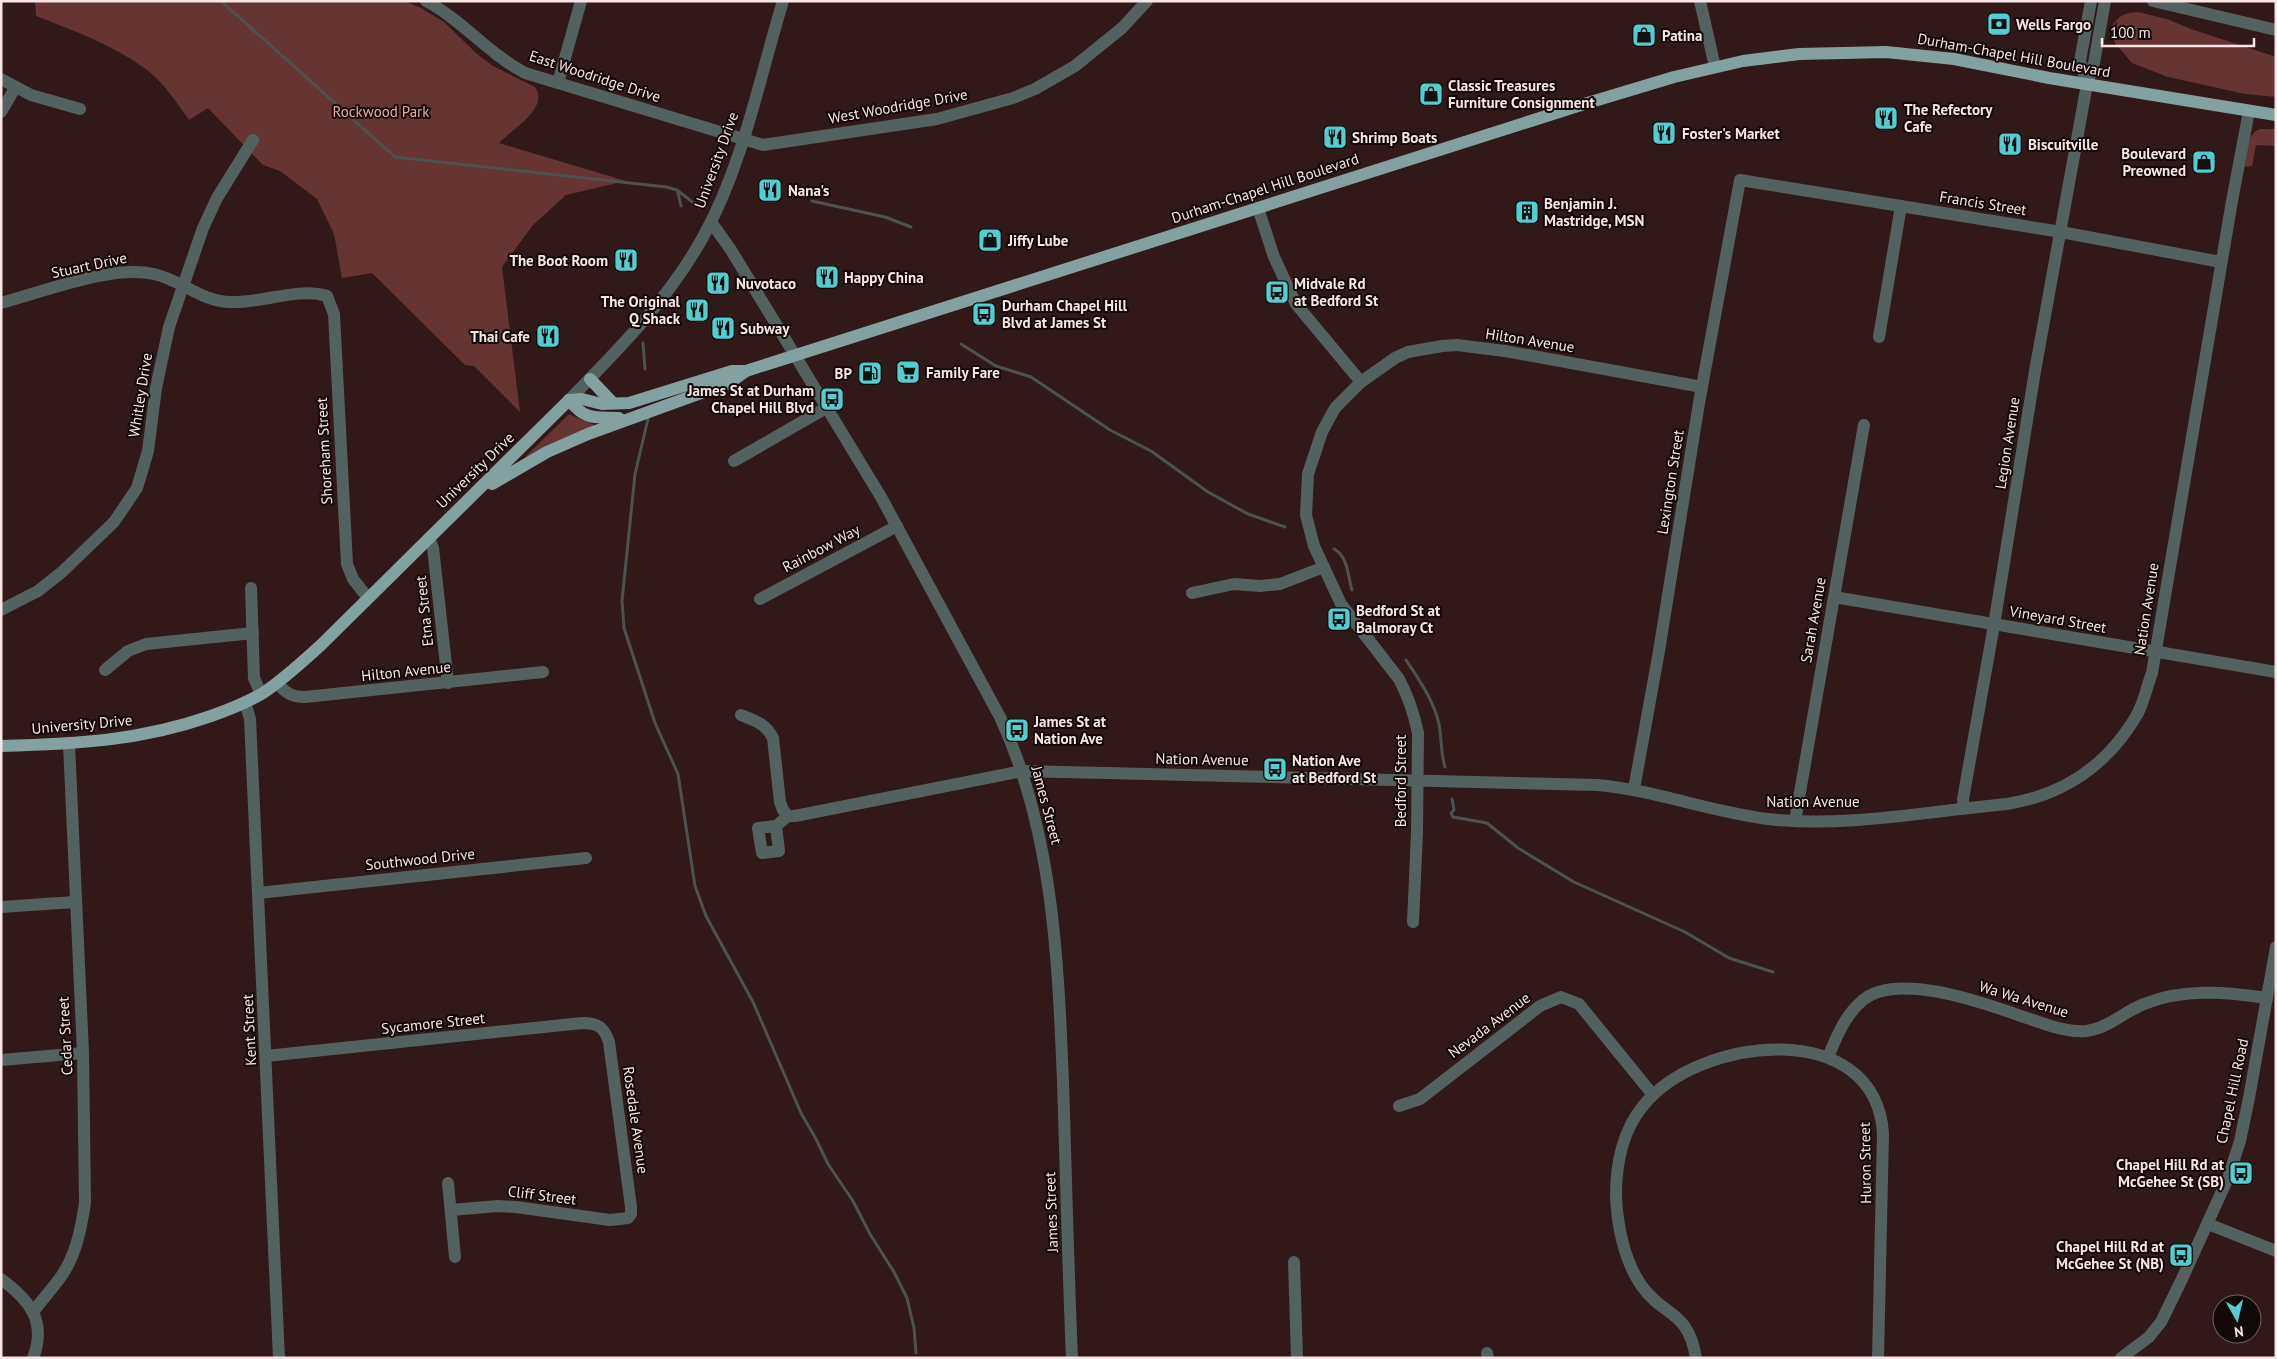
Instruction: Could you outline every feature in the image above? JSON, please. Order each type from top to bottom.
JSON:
[{"type":"main road","name":"Durham-Chapel Hill Boulevard","points":[[568,400],[582,399],[602,404],[612,402],[624,404],[636,402],[732,371],[746,371],[1581,105],[1715,67],[1799,54],[1894,53],[1954,59],[2087,84],[2276,115]]},
{"type":"main road","points":[[472,495],[547,452],[627,419],[731,382],[746,371]]},
{"type":"main road","points":[[590,378],[612,402]]},
{"type":"main road","points":[[568,400],[588,417],[627,419]]},
{"type":"main road","name":"University Drive","points":[[1,746],[108,741],[155,733],[203,719],[261,694],[277,683],[321,645],[568,400]]},
{"type":"street","name":"East Woodridge Drive","points":[[426,1],[462,25],[512,66],[525,73],[742,139]]},
{"type":"street","points":[[558,82],[581,1]]},
{"type":"street","name":"University Drive","points":[[568,400],[662,299],[683,270],[711,222],[726,187],[742,139],[783,1]]},
{"type":"street","name":"West Woodridge Drive","points":[[742,139],[763,145],[892,126],[960,114],[1013,98],[1035,89],[1075,66],[1122,28],[1147,1]]},
{"type":"street","points":[[1700,1],[1715,67]]},
{"type":"street","name":"Legion Avenue","points":[[2087,84],[2080,61],[2091,1]]},
{"type":"street","name":"Legion Avenue","points":[[1964,808],[1963,799],[1994,625],[2035,371],[2087,84],[2094,63],[2106,1]]},
{"type":"street","points":[[2153,1],[2276,30]]},
{"type":"street","points":[[1,79],[15,88],[80,109]]},
{"type":"street","points":[[1,112],[15,88]]},
{"type":"street","name":"Nation Avenue","points":[[788,816],[1022,771],[1597,785],[1634,789],[1730,813],[1795,821],[1849,819],[2029,800],[2066,786],[2084,775],[2106,755],[2138,713],[2149,681],[2156,652],[2221,262],[2249,112]]},
{"type":"street","name":"Whitley Drive","points":[[1,610],[38,591],[62,572],[114,522],[137,488],[148,451],[156,388],[168,335],[183,286],[213,205],[252,140]]},
{"type":"street","name":"Francis Street","points":[[1740,180],[2061,232],[2221,262]]},
{"type":"street","name":"Lexington Street","points":[[1634,789],[1659,651],[1702,387],[1740,180]]},
{"type":"street","points":[[1879,337],[1901,206]]},
{"type":"street","points":[[1258,208],[1274,257],[1296,304],[1360,382]]},
{"type":"street","name":"James Street","points":[[711,222],[731,250],[897,526],[1000,717],[1016,751],[1039,828],[1059,984],[1072,1358]]},
{"type":"street","name":"Stuart Drive","points":[[1,303],[114,273],[146,272],[165,277],[206,297],[227,302],[317,294],[327,296]]},
{"type":"street","name":"Shoreham Street","points":[[327,296],[334,314],[347,564],[353,579],[368,598]]},
{"type":"street","name":"Hilton Avenue","points":[[1360,382],[1395,358],[1408,352],[1457,345],[1505,351],[1702,387]]},
{"type":"street","name":"Bedford Street","points":[[1360,382],[1330,415],[1308,474],[1305,496],[1306,515],[1314,546],[1348,615],[1405,689],[1418,733],[1413,922]]},
{"type":"street","points":[[734,461],[826,408]]},
{"type":"street","name":"Sarah Avenue","points":[[1795,821],[1864,425]]},
{"type":"street","name":"Rainbow Way","points":[[760,599],[897,526]]},
{"type":"street","name":"Etna Street","points":[[429,538],[433,548],[448,683]]},
{"type":"street","points":[[1192,593],[1234,584],[1273,585],[1298,578],[1324,567]]},
{"type":"street","points":[[251,588],[254,678],[261,694]]},
{"type":"street","name":"Vineyard Street","points":[[1834,597],[2276,672]]},
{"type":"street","points":[[105,670],[128,650],[146,644],[253,633]]},
{"type":"street","name":"Hilton Avenue","points":[[277,683],[285,693],[293,697],[305,697],[543,672]]},
{"type":"street","name":"Kent Street","points":[[245,702],[250,719],[279,1358]]},
{"type":"street","points":[[741,715],[760,722],[768,729],[773,738],[781,807],[788,816],[776,826]]},
{"type":"street","name":"Cedar Street","points":[[33,1312],[66,1268],[81,1227],[85,1203],[86,1148],[83,1053],[69,744]]},
{"type":"street","name":"Southwood Drive","points":[[258,893],[586,858]]},
{"type":"street","points":[[1,907],[75,902]]},
{"type":"street","name":"Chapel Hill Road","points":[[2121,1358],[2144,1342],[2160,1322],[2208,1224],[2228,1178],[2240,1141],[2276,947]]},
{"type":"street","name":"Wa Wa Avenue","points":[[1828,1057],[1850,1013],[1872,995],[1888,990],[1916,989],[1940,992],[1993,1006],[2044,1024],[2084,1031],[2094,1030],[2143,1004],[2161,998],[2211,993],[2267,998]]},
{"type":"street","name":"Nevada Avenue","points":[[1399,1106],[1420,1099],[1540,1006],[1561,997],[1579,1004],[1653,1095]]},
{"type":"street","name":"Sycamore Street","points":[[266,1056],[582,1023],[597,1024],[602,1028]]},
{"type":"street","name":"Rosedale Avenue","points":[[602,1028],[609,1042],[631,1207],[631,1214],[628,1218]]},
{"type":"street","name":"Huron Street","points":[[1696,1358],[1692,1338],[1683,1322],[1657,1302],[1641,1285],[1631,1266],[1620,1228],[1616,1195],[1618,1165],[1622,1150],[1636,1116],[1653,1095],[1690,1068],[1730,1055],[1755,1051],[1797,1050],[1828,1057],[1850,1070],[1866,1085],[1874,1096],[1882,1120],[1878,1358]]},
{"type":"street","points":[[1,1060],[83,1053]]},
{"type":"street","points":[[448,1182],[455,1257]]},
{"type":"street","name":"Cliff Street","points":[[451,1210],[498,1206],[610,1220],[628,1218]]},
{"type":"street","points":[[2208,1224],[2276,1251]]},
{"type":"street","points":[[1294,1262],[1297,1358]]},
{"type":"street","points":[[1,1279],[21,1296],[33,1312],[39,1331],[34,1358]]},
{"type":"green space","name":"Rockwood Park","points":[[35,1],[404,1],[421,8],[444,22],[477,54],[493,66],[535,87],[538,95],[533,111],[499,143],[626,181],[566,195],[533,225],[502,267],[520,412],[474,366],[465,365],[372,273],[342,278],[334,234],[317,199],[280,171],[263,165],[208,108],[189,120],[165,87],[147,70],[107,46],[36,16]]},
{"type":"green space","points":[[2138,12],[2167,19],[2191,29],[2276,57],[2276,97],[2245,94],[2168,77],[2132,63],[2115,43],[2112,26],[2123,15]]},
{"type":"green space","points":[[2260,129],[2276,129],[2276,146],[2256,145],[2252,166],[2245,167],[2250,140],[2255,131]]},
{"type":"green space","points":[[569,414],[597,426],[524,458]]},
{"type":"waterway","points":[[221,1],[395,157],[666,187],[677,190],[700,208]]},
{"type":"waterway","points":[[678,193],[681,206]]},
{"type":"waterway","points":[[812,201],[885,217],[911,227]]},
{"type":"waterway","points":[[643,343],[645,369]]},
{"type":"waterway","points":[[961,344],[996,366],[1031,377],[1110,430],[1151,451],[1208,492],[1248,514],[1285,527]]},
{"type":"waterway","points":[[648,419],[635,474],[622,601],[624,628],[655,723],[678,774],[695,886],[706,916],[753,1002],[801,1113],[828,1164],[853,1201],[907,1298],[914,1328],[916,1353]]},
{"type":"waterway","points":[[1334,549],[1339,552],[1345,562],[1352,590]]},
{"type":"waterway","points":[[1406,660],[1424,688],[1435,712],[1445,767]]},
{"type":"waterway","points":[[1452,799],[1454,810],[1451,813],[1453,817],[1487,823],[1518,848],[1574,882],[1685,932],[1729,958],[1773,972]]},
{"type":"place","name":"Wells Fargo","points":[[1999,24]]},
{"type":"place","name":"Patina","points":[[1644,35]]},
{"type":"place","name":"Classic Treasures Furniture Consignment","points":[[1431,94]]},
{"type":"place","name":"The Refectory Cafe","points":[[1886,118]]},
{"type":"place","name":"Foster's Market","points":[[1664,133]]},
{"type":"place","name":"Shrimp Boats","points":[[1335,137]]},
{"type":"place","name":"Biscuitville","points":[[2010,144]]},
{"type":"place","name":"Boulevard Preowned","points":[[2204,162]]},
{"type":"place","name":"Nana's","points":[[770,190]]},
{"type":"place","name":"Benjamin J. Mastridge, MSN","points":[[1527,212]]},
{"type":"place","name":"Jiffy Lube","points":[[990,240]]},
{"type":"place","name":"The Boot Room","points":[[626,260]]},
{"type":"place","name":"Happy China","points":[[827,277]]},
{"type":"place","name":"Nuvotaco","points":[[718,283]]},
{"type":"place","name":"Midvale Rd at Bedford St","points":[[1277,292]]},
{"type":"place","name":"The Original Q Shack","points":[[697,310]]},
{"type":"place","name":"Durham Chapel Hill Blvd at James St","points":[[984,314]]},
{"type":"place","name":"Subway","points":[[723,328]]},
{"type":"place","name":"Thai Cafe","points":[[548,336]]},
{"type":"place","name":"Family Fare","points":[[908,372]]},
{"type":"place","name":"BP","points":[[870,373]]},
{"type":"place","name":"James St at Durham Chapel Hill Blvd","points":[[832,399]]},
{"type":"place","name":"Bedford St at Balmoray Ct","points":[[1339,619]]},
{"type":"place","name":"James St at Nation Ave","points":[[1017,730]]},
{"type":"place","name":"Nation Ave at Bedford St","points":[[1275,769]]},
{"type":"place","name":"Chapel Hill Rd at McGehee St (SB)","points":[[2241,1173]]},
{"type":"place","name":"Chapel Hill Rd at McGehee St (NB)","points":[[2181,1255]]}]
